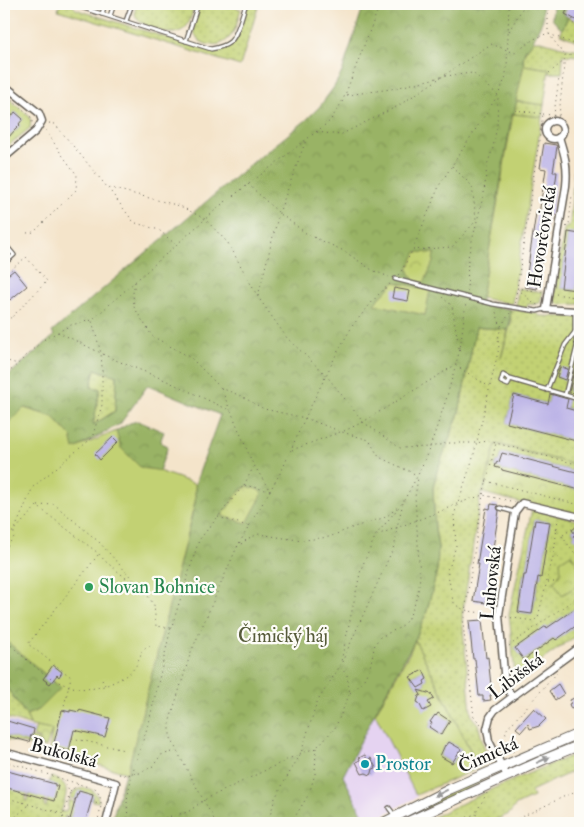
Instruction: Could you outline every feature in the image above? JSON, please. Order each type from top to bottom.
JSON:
[{"type":"main road","name":"Čimická","points":[[383,823],[450,789],[580,734]]},
{"type":"main road","name":"Čimická","points":[[405,823],[580,745]]},
{"type":"street","points":[[4,85],[38,113],[42,122],[36,131],[4,158]]},
{"type":"street","name":"Hovorčovická","points":[[554,118],[562,127],[562,132],[559,137],[554,139],[546,135],[545,132],[546,126],[554,118]]},
{"type":"street","name":"Hovorčovická","points":[[559,137],[566,157],[567,178],[546,309],[578,311]]},
{"type":"street","points":[[522,503],[580,517]]},
{"type":"street","name":"Luhovská","points":[[512,697],[505,684],[499,615],[515,512],[522,503]]},
{"type":"street","name":"Libišská","points":[[507,776],[489,741],[487,729],[490,717],[495,710],[580,647]]},
{"type":"street","name":"Bukolská","points":[[4,752],[116,783],[106,823]]},
{"type":"lane","points":[[75,4],[211,49],[230,42],[235,35],[246,4]]},
{"type":"lane","points":[[102,14],[105,4]]},
{"type":"lane","points":[[110,16],[114,4]]},
{"type":"lane","points":[[126,21],[132,4]]},
{"type":"lane","points":[[186,41],[198,4]]},
{"type":"lane","points":[[4,244],[14,255],[4,264]]},
{"type":"lane","points":[[395,279],[493,304],[537,310],[546,309]]},
{"type":"lane","points":[[565,395],[579,346],[575,332],[578,311]]},
{"type":"lane","points":[[547,390],[565,345],[575,332]]},
{"type":"lane","points":[[510,379],[575,398]]},
{"type":"lane","points":[[500,508],[515,512]]},
{"type":"lane","points":[[389,808],[395,816]]},
{"type":"path","points":[[4,377],[43,340],[72,325],[92,320],[221,205],[330,121],[345,95],[380,4]]},
{"type":"path","points":[[216,823],[170,736],[170,720],[191,652],[237,547],[270,492],[291,451],[304,418],[339,349],[353,325],[402,270],[440,184],[498,95],[505,79],[507,67],[509,4]]},
{"type":"path","points":[[509,32],[525,4]]},
{"type":"path","points":[[548,4],[548,33],[565,55]]},
{"type":"path","points":[[573,19],[572,23],[580,27]]},
{"type":"path","points":[[316,131],[340,135],[398,106],[491,44],[515,53],[534,39],[548,33],[580,46]]},
{"type":"path","points":[[549,73],[564,61]]},
{"type":"path","points":[[345,95],[391,89],[443,77],[473,74],[498,95]]},
{"type":"path","points":[[554,118],[559,78]]},
{"type":"path","points":[[4,94],[30,115],[32,121],[31,128]]},
{"type":"path","points":[[340,666],[361,569],[376,535],[403,502],[418,475],[446,400],[460,349],[468,257],[484,193],[487,165],[493,148],[497,125],[498,95]]},
{"type":"path","points":[[515,110],[543,114],[554,118],[559,116]]},
{"type":"path","points":[[534,621],[510,618],[456,606],[453,601],[447,569],[456,546],[454,515],[473,458],[499,348],[498,339],[501,327],[515,307],[543,114]]},
{"type":"path","points":[[42,122],[55,124],[132,220],[159,230],[176,245]]},
{"type":"path","points":[[27,233],[34,232],[76,190],[78,175],[48,134],[42,122]]},
{"type":"path","points":[[258,297],[279,213],[307,139]]},
{"type":"path","points":[[452,165],[472,186],[476,222]]},
{"type":"path","points":[[248,184],[279,213],[307,234],[344,251],[372,270],[395,279]]},
{"type":"path","points":[[107,187],[180,206],[205,219],[228,244],[258,297],[288,338],[326,375],[363,422],[400,448],[488,441],[580,465]]},
{"type":"path","points":[[412,250],[452,247],[476,222]]},
{"type":"path","points":[[4,271],[6,274],[26,257],[47,281],[4,325]]},
{"type":"path","points":[[136,281],[133,294],[134,307],[152,336],[191,358],[221,388],[254,466],[270,492]]},
{"type":"path","points":[[517,288],[534,304],[540,304],[542,299]]},
{"type":"path","points":[[434,289],[452,306],[460,349]]},
{"type":"path","points":[[552,294],[580,298]]},
{"type":"path","points":[[493,304],[501,327]]},
{"type":"path","points":[[4,310],[11,318]]},
{"type":"path","points":[[4,550],[14,536],[14,531],[33,488],[92,438],[102,405],[101,354],[92,320]]},
{"type":"path","points":[[58,332],[101,354],[165,380],[231,411]]},
{"type":"path","points":[[4,360],[18,364]]},
{"type":"path","points":[[455,365],[489,386]]},
{"type":"path","points":[[291,451],[363,422],[455,365]]},
{"type":"path","points":[[221,388],[264,409],[304,418],[368,440],[379,456],[418,475]]},
{"type":"path","points":[[487,729],[474,717],[463,624],[482,495],[496,443]]},
{"type":"path","points":[[128,823],[127,800],[132,774],[149,722],[171,628],[200,540],[244,485],[254,466]]},
{"type":"path","points":[[146,823],[188,812],[204,800],[316,748],[336,728],[350,693],[362,683],[370,667],[375,644],[380,637],[403,625],[414,606],[420,577],[414,497],[418,475]]},
{"type":"path","points":[[486,481],[580,505]]},
{"type":"path","points":[[244,485],[270,492]]},
{"type":"path","points":[[376,535],[482,495],[522,503]]},
{"type":"path","points":[[268,823],[274,798],[301,754],[317,702],[340,666],[396,544],[397,527],[403,502]]},
{"type":"path","points":[[237,547],[249,538],[260,534],[305,540],[329,538],[354,527],[386,518],[403,502]]},
{"type":"path","points":[[4,538],[14,531],[37,506],[54,504],[99,542],[137,584],[138,588]]},
{"type":"path","points":[[37,506],[99,554],[148,596],[154,605],[156,626],[171,628]]},
{"type":"path","points":[[534,621],[538,617],[554,553],[559,512]]},
{"type":"path","points":[[218,516],[249,527]]},
{"type":"path","points":[[556,528],[580,561]]},
{"type":"path","points":[[562,536],[570,530]]},
{"type":"path","points":[[545,551],[554,553],[561,561]]},
{"type":"path","points":[[62,710],[71,677],[28,644],[99,554]]},
{"type":"path","points":[[547,582],[554,582]]},
{"type":"path","points":[[502,651],[580,596]]},
{"type":"path","points":[[534,621],[537,626]]},
{"type":"path","points":[[4,639],[36,668],[52,679],[68,686],[86,688],[106,686],[129,675],[138,663],[143,649],[150,646]]},
{"type":"path","points":[[340,666],[347,675],[350,693]]},
{"type":"path","points":[[514,754],[505,731],[560,670]]},
{"type":"path","points":[[102,680],[106,686]]},
{"type":"path","points":[[72,738],[124,750]]},
{"type":"path","points":[[291,823],[309,794],[315,774],[316,748]]},
{"type":"path","points":[[119,774],[140,773],[153,766],[161,755],[177,750]]},
{"type":"path","points":[[4,761],[98,792],[101,797],[101,804],[97,823],[86,820]]},
{"type":"path","points":[[63,779],[70,793]]},
{"type":"path","points":[[61,823],[70,793],[78,784]]},
{"type":"path","points":[[509,823],[580,789]]},
{"type":"path","points":[[4,796],[64,814]]},
{"type":"path","points":[[453,823],[475,814],[487,796]]},
{"type":"path","points":[[68,798],[75,800]]},
{"type":"path","points":[[91,802],[101,804]]},
{"type":"path","points":[[8,823],[29,804]]},
{"type":"path","points":[[475,814],[491,822]]},
{"type":"path","points":[[62,817],[70,819]]},
{"type":"shaded area","points":[[375,713],[417,797],[367,822],[343,776]]},
{"type":"green space","points":[[60,4],[71,4],[81,11],[204,49],[215,50],[230,44],[235,38],[248,4],[259,4],[240,66],[58,10]]},
{"type":"green space","points":[[136,4],[195,4],[190,21],[186,27],[173,33],[154,29],[140,22],[135,15]]},
{"type":"green space","points":[[200,4],[230,4],[230,6],[241,9],[237,24],[225,42],[209,45],[199,40],[196,36],[194,24]]},
{"type":"green space","name":"Čimický háj","points":[[364,4],[542,4],[543,19],[532,43],[525,50],[523,59],[524,65],[514,114],[512,114],[480,305],[510,309],[510,321],[508,330],[476,327],[459,413],[437,471],[433,488],[438,547],[437,570],[427,611],[415,640],[343,776],[366,821],[362,823],[111,823],[125,773],[127,773],[195,503],[195,484],[220,415],[148,385],[120,424],[73,450],[53,417],[25,408],[4,427],[4,379],[54,336],[52,332],[246,168],[305,121],[320,106],[342,72]],"holes":[[[395,282],[429,290],[425,315],[375,304]],[[95,369],[117,376],[115,411],[93,425],[100,389],[91,387]]]},
{"type":"green space","points":[[553,4],[568,4],[564,14],[568,17],[562,30],[552,19]]},
{"type":"green space","points":[[568,17],[578,22],[580,21],[580,42],[560,34]]},
{"type":"green space","points":[[533,41],[541,41],[580,50],[580,56],[563,55],[562,73],[549,73],[549,69],[524,65],[524,54]]},
{"type":"green space","points":[[524,65],[549,69],[544,105],[516,101]]},
{"type":"green space","points":[[4,95],[28,115],[31,122],[30,128],[4,149],[7,144],[4,143],[4,140],[14,130],[16,131],[20,125],[18,123],[23,119],[15,112],[4,126]]},
{"type":"green space","points":[[516,101],[544,105],[542,117],[514,114]]},
{"type":"green space","points":[[513,114],[542,117],[512,304],[481,298]]},
{"type":"green space","points":[[574,171],[580,194],[580,234],[568,233],[561,288],[575,290],[580,260],[580,304],[560,305],[554,300],[554,296],[564,229],[570,222]]},
{"type":"green space","points":[[416,252],[434,253],[433,262],[424,283],[413,280],[408,269]]},
{"type":"green space","points":[[395,282],[430,290],[425,315],[374,304]]},
{"type":"green space","points":[[518,288],[543,292],[540,303],[528,304],[527,308],[516,306]]},
{"type":"green space","points":[[510,309],[536,313],[540,316],[580,317],[580,355],[575,373],[572,373],[568,391],[580,394],[580,412],[566,408],[568,399],[550,394],[548,404],[514,395],[507,423],[580,442],[580,466],[497,444],[483,493],[481,493],[462,617],[471,713],[478,724],[487,758],[485,764],[479,768],[415,640],[427,611],[437,570],[438,547],[433,488],[437,471],[459,413],[476,327],[508,330],[501,358],[511,322]]},
{"type":"green space","points":[[95,369],[117,376],[115,411],[93,425],[100,389],[91,387]]},
{"type":"green space","name":"Slovan Bohnice","points":[[24,408],[53,417],[71,436],[74,449],[116,431],[121,448],[141,468],[156,470],[195,484],[195,502],[127,773],[49,751],[52,730],[31,726],[26,715],[39,710],[61,688],[4,639],[4,427]]},
{"type":"green space","points":[[138,421],[164,432],[160,442],[168,446],[159,471],[141,468],[121,448],[116,431]]},
{"type":"green space","points":[[496,444],[580,466],[580,473],[502,453],[499,462],[497,461],[495,466],[502,470],[580,490],[580,518],[483,493]]},
{"type":"green space","points":[[247,486],[259,490],[262,494],[247,523],[222,516],[237,494]]},
{"type":"green space","points":[[532,509],[580,521],[580,529],[578,526],[572,530],[575,534],[573,536],[580,546],[580,605],[515,648],[524,660],[554,638],[556,640],[580,623],[580,633],[518,677],[515,675],[509,614]],"holes":[[[535,520],[550,522],[541,577],[539,577],[532,614],[518,612],[523,575],[526,575]]]},
{"type":"green space","points":[[571,554],[580,569],[580,584],[562,595],[554,582],[561,572],[560,561]]},
{"type":"green space","points":[[4,639],[61,688],[39,710],[26,715],[4,684]]},
{"type":"green space","points":[[415,640],[479,768],[416,795],[375,714]],"holes":[[[423,671],[427,679],[424,681],[425,684],[417,687],[411,676]],[[438,713],[450,721],[441,735],[429,727]],[[449,742],[461,749],[452,763],[440,756],[442,750]]]},
{"type":"green space","points":[[4,684],[26,715],[31,726],[4,717]]},
{"type":"green space","points":[[36,726],[52,730],[46,748],[42,747],[39,739],[33,736]]},
{"type":"green space","points":[[4,735],[28,742],[30,737],[38,740],[41,748],[4,739]]},
{"type":"green space","points":[[580,752],[580,768],[531,791],[533,797],[516,805],[509,814],[489,823],[421,823],[494,788]]},
{"type":"green space","points":[[51,777],[65,785],[66,793],[60,811],[66,812],[69,800],[75,802],[70,818],[65,816],[64,818],[70,820],[69,823],[4,823],[4,787],[8,788],[6,795],[8,796],[11,788],[27,793],[25,801],[27,801],[29,794],[46,798],[44,806],[46,807],[48,799],[57,786],[49,783]]},
{"type":"green space","points":[[480,779],[481,782],[396,823],[391,823],[437,799]]},
{"type":"green space","points":[[83,788],[94,792],[99,802],[92,801],[93,795],[77,794],[75,799],[70,798],[74,791]]},
{"type":"building","points":[[570,4],[580,4],[580,21],[565,14]]},
{"type":"building","points":[[15,112],[23,119],[20,125],[4,140],[4,126]]},
{"type":"building","points":[[544,143],[556,145],[557,147],[553,172],[557,172],[551,216],[548,215],[537,289],[525,287],[536,213],[539,214],[546,169],[540,168]]},
{"type":"building","points":[[568,232],[580,234],[580,261],[576,290],[561,288]]},
{"type":"building","points":[[14,270],[27,286],[10,300],[4,292],[4,278]]},
{"type":"building","points":[[394,288],[410,291],[408,301],[392,298]]},
{"type":"building","points":[[560,367],[568,369],[565,380],[557,377]]},
{"type":"building","points":[[574,371],[580,373],[580,394],[569,392]]},
{"type":"building","points":[[550,394],[568,399],[566,408],[580,412],[580,442],[507,423],[514,395],[548,404]]},
{"type":"building","points":[[113,437],[118,442],[100,460],[95,454]]},
{"type":"building","points":[[502,453],[580,473],[580,490],[495,467]]},
{"type":"building","points":[[491,504],[498,505],[499,511],[486,603],[473,601],[486,508],[490,509]]},
{"type":"building","points":[[535,520],[550,522],[541,578],[538,577],[532,614],[518,612]]},
{"type":"building","points":[[577,526],[577,530],[580,531],[580,546],[573,536],[575,534],[572,530]]},
{"type":"building","points":[[580,605],[580,623],[556,640],[554,638],[524,660],[515,648]]},
{"type":"building","points":[[482,620],[492,695],[490,695],[491,700],[483,701],[483,696],[479,696],[469,621]]},
{"type":"building","points":[[53,665],[62,672],[50,684],[43,679]]},
{"type":"building","points":[[423,670],[427,679],[424,681],[425,684],[418,688],[410,677]]},
{"type":"building","points":[[558,684],[564,694],[555,700],[549,691]]},
{"type":"building","points":[[418,690],[431,694],[434,699],[428,702],[431,707],[423,711],[417,702],[421,695]]},
{"type":"building","points":[[580,695],[580,705],[571,709],[570,700]]},
{"type":"building","points":[[534,708],[546,719],[539,726],[530,729],[528,724],[521,732],[516,728]]},
{"type":"building","points":[[62,710],[79,712],[79,710],[110,718],[105,737],[74,730],[69,751],[53,747]]},
{"type":"building","points":[[438,713],[450,721],[441,735],[429,727],[432,723],[430,722]]},
{"type":"building","points":[[4,720],[34,729],[29,742],[4,735]]},
{"type":"building","points":[[449,742],[461,749],[452,763],[440,756],[445,745]]},
{"type":"building","name":"Prostor","points":[[365,755],[367,760],[371,758],[376,768],[373,769],[371,775],[362,774],[356,762]]},
{"type":"building","points":[[4,770],[55,784],[55,786],[58,786],[54,801],[4,787]]},
{"type":"building","points":[[79,791],[93,795],[85,823],[69,823],[77,794]]},
{"type":"place","name":"Slovan Bohnice","points":[[89,587]]},
{"type":"place","name":"Prostor","points":[[365,764]]}]
